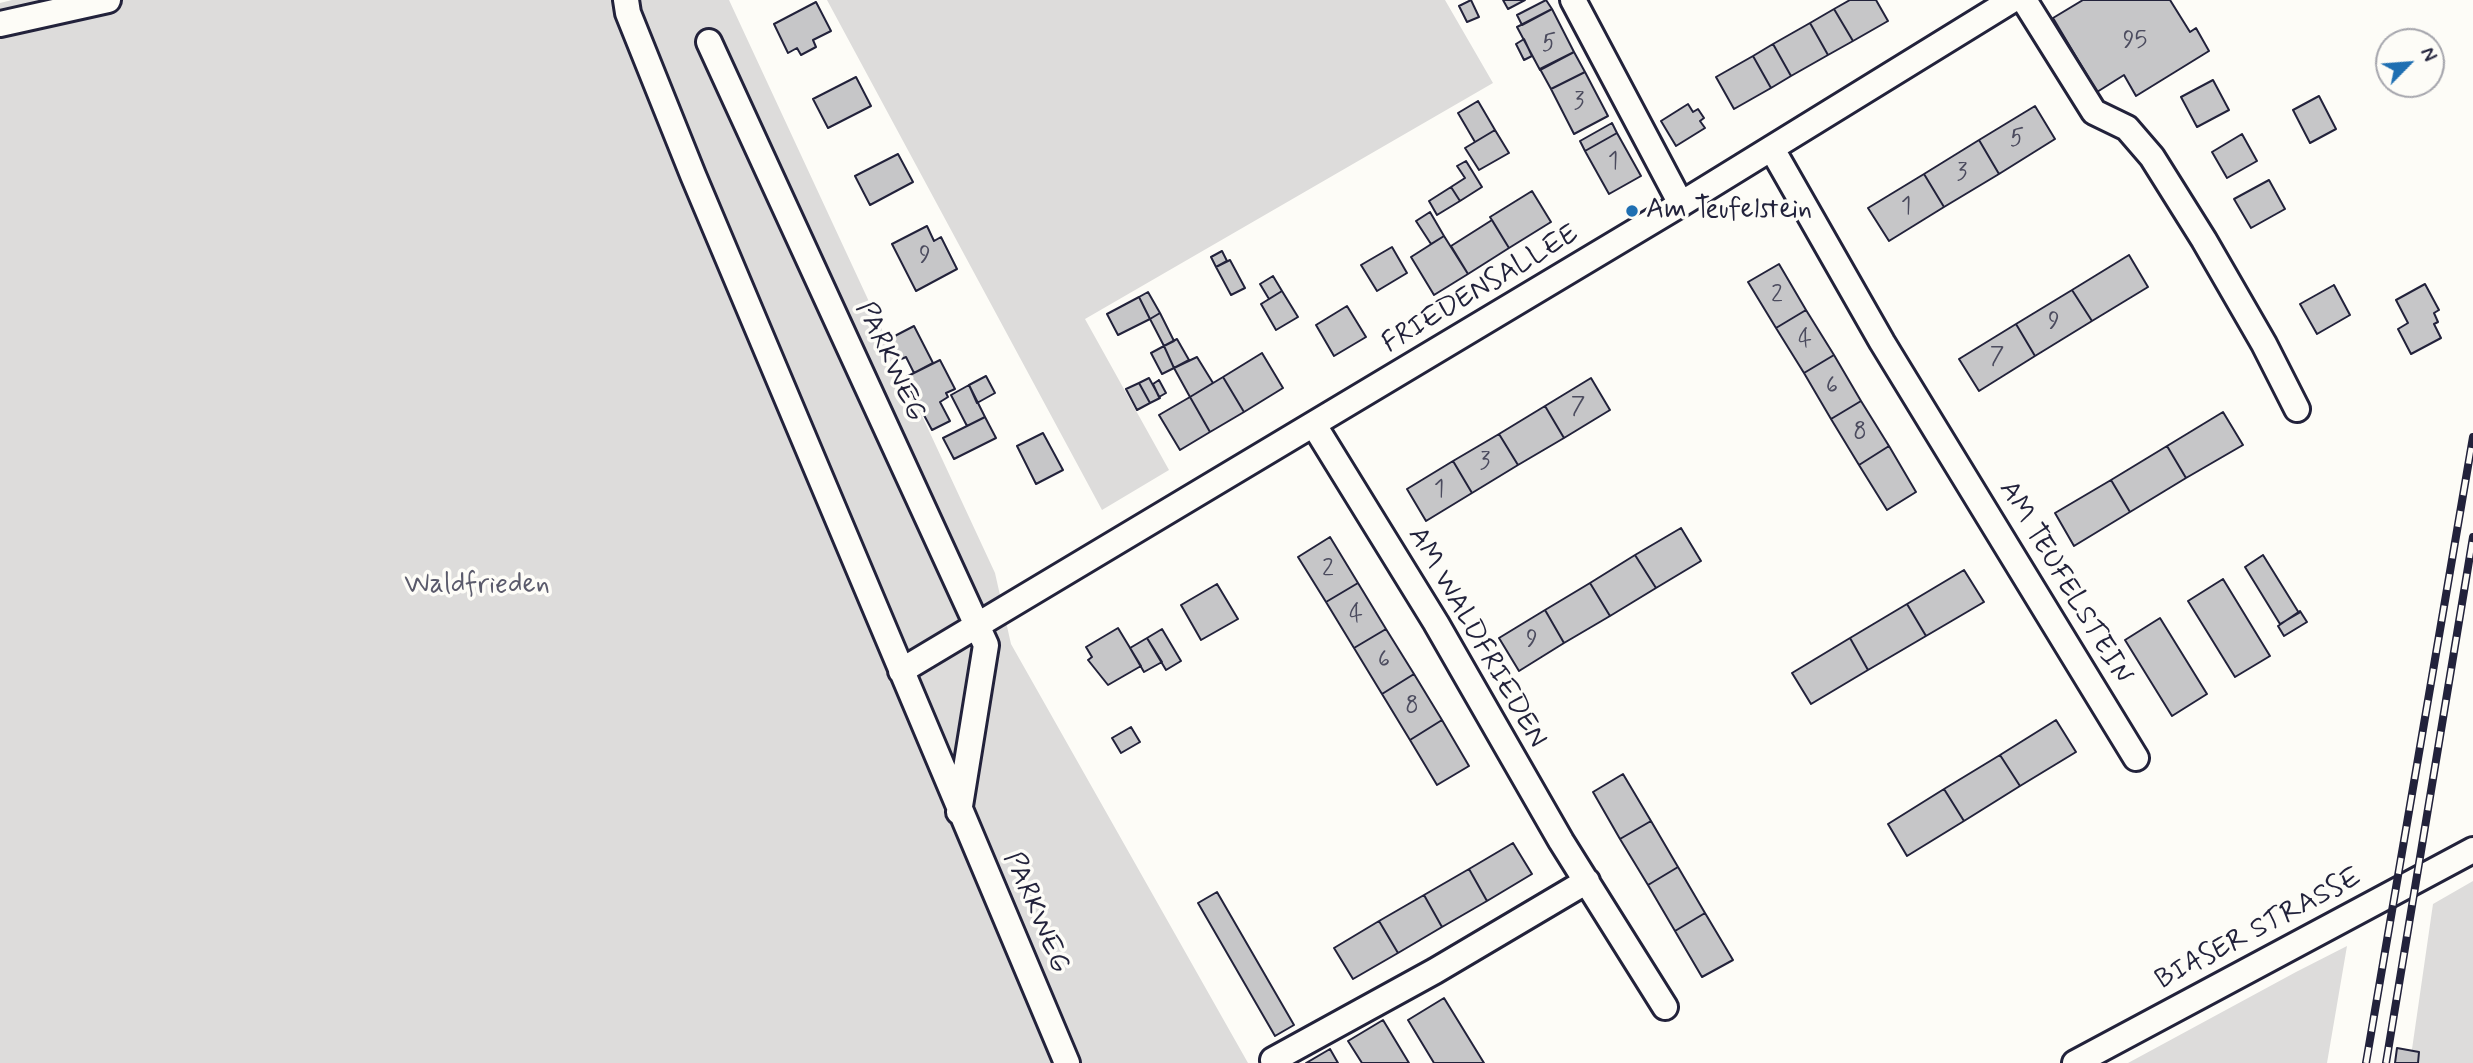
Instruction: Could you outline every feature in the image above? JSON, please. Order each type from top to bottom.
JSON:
[{"type":"street","points":[[0,24],[108,0]]},
{"type":"street","name":"PARKWEG","points":[[626,0],[628,13],[693,175],[959,812],[1067,1063]]},
{"type":"street","points":[[1573,0],[1681,204]]},
{"type":"street","name":"FRIEDENSALLEE","points":[[978,627],[1772,149],[2012,0]]},
{"type":"street","points":[[2024,0],[2094,112],[2127,128],[2152,157],[2264,344],[2297,409]]},
{"type":"street","name":"PARKWEG","points":[[709,42],[986,645],[959,812]]},
{"type":"street","name":"AM TEUFELSTEIN","points":[[1772,149],[1882,342],[2136,758]]},
{"type":"street","name":"AM WALDFRIEDEN","points":[[1314,425],[1436,623],[1587,881],[1665,1007]]},
{"type":"street","points":[[901,671],[978,627]]},
{"type":"street","name":"BIASER STRASSE","points":[[2075,1063],[2473,850]]},
{"type":"street","points":[[1273,1060],[1435,971],[1587,881]]},
{"type":"green space","name":"Waldfrieden","points":[[12,0],[729,0],[995,573],[1011,644],[1248,1063],[0,1063],[0,3]]},
{"type":"green space","points":[[827,0],[1445,0],[1493,83],[1085,319],[1169,470],[1102,510]]},
{"type":"green space","points":[[2473,881],[2473,1063],[2410,1063],[2433,904]]},
{"type":"green space","points":[[2347,946],[2327,1063],[2128,1063],[2296,972]]},
{"type":"building","points":[[1471,0],[1479,17],[1467,22],[1459,6]]},
{"type":"building","points":[[1503,0],[1525,0],[1508,9]]},
{"type":"building","points":[[1546,0],[1552,9],[1522,25],[1517,15]]},
{"type":"building","points":[[1850,0],[1876,0],[1888,21],[1853,41],[1834,9]]},
{"type":"building","points":[[2083,0],[2170,0],[2190,32],[2196,28],[2209,51],[2136,96],[2124,75],[2097,92],[2053,18]]},
{"type":"building","points":[[816,2],[831,31],[813,40],[816,47],[801,55],[797,48],[788,53],[774,24]]},
{"type":"building","points":[[1552,9],[1574,52],[1540,70],[1517,27]]},
{"type":"building","points":[[1834,9],[1853,41],[1828,55],[1810,23]]},
{"type":"building","points":[[1810,23],[1828,55],[1791,76],[1773,44]]},
{"type":"building","points":[[1524,39],[1532,56],[1524,60],[1516,44]]},
{"type":"building","points":[[1773,44],[1791,76],[1771,88],[1753,56]]},
{"type":"building","points":[[1574,52],[1585,72],[1551,89],[1540,69]]},
{"type":"building","points":[[1753,56],[1771,88],[1734,109],[1716,77]]},
{"type":"building","points":[[1585,72],[1608,116],[1574,134],[1551,89]]},
{"type":"building","points":[[856,77],[871,106],[828,128],[813,99]]},
{"type":"building","points":[[2213,80],[2229,110],[2197,127],[2181,97]]},
{"type":"building","points":[[2319,96],[2336,129],[2310,143],[2293,110]]},
{"type":"building","points":[[1478,101],[1495,130],[1475,142],[1458,113]]},
{"type":"building","points":[[1688,104],[1693,112],[1698,109],[1704,118],[1700,121],[1705,128],[1676,146],[1661,121]]},
{"type":"building","points":[[2035,106],[2055,139],[1999,174],[1979,140]]},
{"type":"building","points":[[1612,123],[1617,133],[1585,151],[1580,141]]},
{"type":"building","points":[[1495,130],[1509,153],[1479,170],[1465,148]]},
{"type":"building","points":[[1617,133],[1641,176],[1609,194],[1585,151]]},
{"type":"building","points":[[2242,134],[2257,161],[2227,178],[2212,152]]},
{"type":"building","points":[[1979,140],[1999,174],[1944,207],[1924,174]]},
{"type":"building","points":[[898,154],[913,182],[870,205],[855,176]]},
{"type":"building","points":[[1466,161],[1482,187],[1460,201],[1451,187],[1465,178],[1457,166]]},
{"type":"building","points":[[1924,174],[1944,207],[1889,241],[1868,208]]},
{"type":"building","points":[[2269,180],[2285,209],[2251,228],[2234,199]]},
{"type":"building","points":[[1451,187],[1460,201],[1437,215],[1429,201]]},
{"type":"building","points":[[1532,191],[1551,222],[1509,248],[1490,217]]},
{"type":"building","points":[[1430,212],[1444,236],[1431,244],[1416,221]]},
{"type":"building","points":[[1492,220],[1509,248],[1468,274],[1451,246]]},
{"type":"building","points":[[927,226],[934,241],[941,237],[957,269],[916,291],[892,244]]},
{"type":"building","points":[[1444,236],[1468,274],[1434,295],[1411,257]]},
{"type":"building","points":[[1392,247],[1407,273],[1377,291],[1361,265]]},
{"type":"building","points":[[1222,251],[1227,261],[1216,267],[1211,257]]},
{"type":"building","points":[[2129,255],[2148,287],[2092,321],[2072,290]]},
{"type":"building","points":[[1230,260],[1245,288],[1231,295],[1216,267]]},
{"type":"building","points":[[1779,264],[1806,310],[1776,328],[1748,282]]},
{"type":"building","points":[[1273,276],[1282,291],[1269,299],[1260,284]]},
{"type":"building","points":[[2425,284],[2439,310],[2434,313],[2438,322],[2434,324],[2441,338],[2411,354],[2398,329],[2408,323],[2396,300]]},
{"type":"building","points":[[2334,285],[2350,315],[2317,334],[2300,304]]},
{"type":"building","points":[[2072,290],[2092,321],[2035,356],[2016,324]]},
{"type":"building","points":[[1282,291],[1298,317],[1276,330],[1261,304]]},
{"type":"building","points":[[1148,292],[1160,313],[1150,319],[1139,297]]},
{"type":"building","points":[[1139,297],[1150,319],[1118,335],[1107,314]]},
{"type":"building","points":[[1347,306],[1366,337],[1334,356],[1316,325]]},
{"type":"building","points":[[1806,310],[1834,355],[1804,373],[1776,328]]},
{"type":"building","points":[[1160,313],[1174,341],[1164,346],[1150,319]]},
{"type":"building","points":[[2016,324],[2035,356],[1979,391],[1959,359]]},
{"type":"building","points":[[914,326],[933,363],[914,373],[906,357],[899,360],[889,339]]},
{"type":"building","points":[[1177,339],[1189,360],[1174,368],[1164,346]]},
{"type":"building","points":[[1164,346],[1174,368],[1162,374],[1151,353]]},
{"type":"building","points":[[1262,353],[1283,388],[1244,412],[1223,377]]},
{"type":"building","points":[[1834,355],[1861,401],[1831,419],[1804,373]]},
{"type":"building","points":[[1197,357],[1213,383],[1190,397],[1174,368]]},
{"type":"building","points":[[940,360],[955,389],[946,393],[948,397],[940,402],[950,421],[932,430],[904,378]]},
{"type":"building","points":[[986,376],[995,393],[977,403],[969,385]]},
{"type":"building","points":[[1223,377],[1244,412],[1210,432],[1190,397]]},
{"type":"building","points":[[1149,378],[1160,398],[1150,403],[1139,383]]},
{"type":"building","points":[[1591,378],[1610,410],[1564,438],[1545,406]]},
{"type":"building","points":[[1159,380],[1166,393],[1159,397],[1153,384]]},
{"type":"building","points":[[1139,383],[1150,403],[1137,410],[1126,389]]},
{"type":"building","points":[[969,385],[985,417],[967,426],[951,395]]},
{"type":"building","points":[[1190,397],[1210,432],[1180,450],[1159,415]]},
{"type":"building","points":[[1861,401],[1889,446],[1859,465],[1831,419]]},
{"type":"building","points":[[1545,406],[1564,438],[1518,465],[1499,434]]},
{"type":"building","points":[[2223,412],[2243,445],[2186,478],[2167,446]]},
{"type":"building","points":[[985,417],[996,438],[954,459],[943,438]]},
{"type":"building","points":[[1043,433],[1063,470],[1036,484],[1017,446]]},
{"type":"building","points":[[1499,434],[1518,465],[1472,493],[1453,461]]},
{"type":"building","points":[[1889,446],[1916,492],[1887,510],[1859,465]]},
{"type":"building","points":[[2167,446],[2186,478],[2130,512],[2111,480]]},
{"type":"building","points":[[1453,461],[1472,493],[1426,521],[1407,489]]},
{"type":"building","points":[[2111,480],[2130,512],[2074,546],[2055,513]]},
{"type":"building","points":[[1681,528],[1701,561],[1656,588],[1635,555]]},
{"type":"building","points":[[1330,537],[1358,583],[1326,602],[1298,557]]},
{"type":"building","points":[[1635,555],[1656,588],[1610,616],[1590,583]]},
{"type":"building","points":[[2263,555],[2299,613],[2280,624],[2245,567]]},
{"type":"building","points":[[1964,570],[1984,602],[1926,636],[1907,604]]},
{"type":"building","points":[[2223,579],[2270,656],[2235,677],[2188,601]]},
{"type":"building","points":[[1358,583],[1386,629],[1354,648],[1326,602]]},
{"type":"building","points":[[1590,583],[1610,616],[1564,643],[1545,610]]},
{"type":"building","points":[[1217,584],[1238,619],[1201,640],[1181,605]]},
{"type":"building","points":[[1907,604],[1926,636],[1868,670],[1850,638]]},
{"type":"building","points":[[1545,610],[1564,643],[1519,671],[1499,638]]},
{"type":"building","points":[[2300,611],[2307,622],[2284,636],[2278,626]]},
{"type":"building","points":[[2160,618],[2207,694],[2172,716],[2125,640]]},
{"type":"building","points":[[1118,628],[1141,666],[1108,685],[1088,660],[1092,657],[1086,647]]},
{"type":"building","points":[[1162,629],[1181,661],[1166,670],[1147,638]]},
{"type":"building","points":[[1386,629],[1414,674],[1382,694],[1354,648]]},
{"type":"building","points":[[1147,638],[1162,662],[1144,672],[1130,648]]},
{"type":"building","points":[[1850,638],[1868,670],[1811,704],[1792,673]]},
{"type":"building","points":[[1414,674],[1442,720],[1410,740],[1382,694]]},
{"type":"building","points":[[1442,720],[1469,766],[1437,785],[1410,740]]},
{"type":"building","points":[[2056,720],[2076,752],[2020,786],[2000,755]]},
{"type":"building","points":[[1131,727],[1140,742],[1121,753],[1112,738]]},
{"type":"building","points":[[2000,755],[2020,786],[1964,821],[1944,789]]},
{"type":"building","points":[[1623,774],[1651,821],[1620,839],[1593,792]]},
{"type":"building","points":[[1944,789],[1964,821],[1907,856],[1888,824]]},
{"type":"building","points":[[1651,821],[1678,867],[1648,885],[1620,839]]},
{"type":"building","points":[[1513,843],[1532,874],[1487,901],[1469,869]]},
{"type":"building","points":[[1678,867],[1705,913],[1675,931],[1648,885]]},
{"type":"building","points":[[1469,869],[1487,901],[1442,927],[1424,895]]},
{"type":"building","points":[[1217,892],[1294,1025],[1275,1036],[1198,903]]},
{"type":"building","points":[[1424,895],[1442,927],[1398,953],[1379,921]]},
{"type":"building","points":[[1705,913],[1733,960],[1702,977],[1675,931]]},
{"type":"building","points":[[1379,921],[1398,953],[1353,979],[1334,948]]},
{"type":"building","points":[[1444,998],[1484,1063],[1434,1063],[1408,1020]]},
{"type":"building","points":[[1383,1020],[1409,1063],[1362,1063],[1348,1041]]},
{"type":"building","points":[[2397,1048],[2419,1052],[2418,1063],[2395,1063]]},
{"type":"building","points":[[1330,1049],[1338,1063],[1306,1063]]},
{"type":"railway","points":[[2366,1063],[2473,437]]},
{"type":"railway","points":[[2386,1063],[2473,537]]},
{"type":"place","name":"Am Teufelstein","points":[[1632,211]]}]
